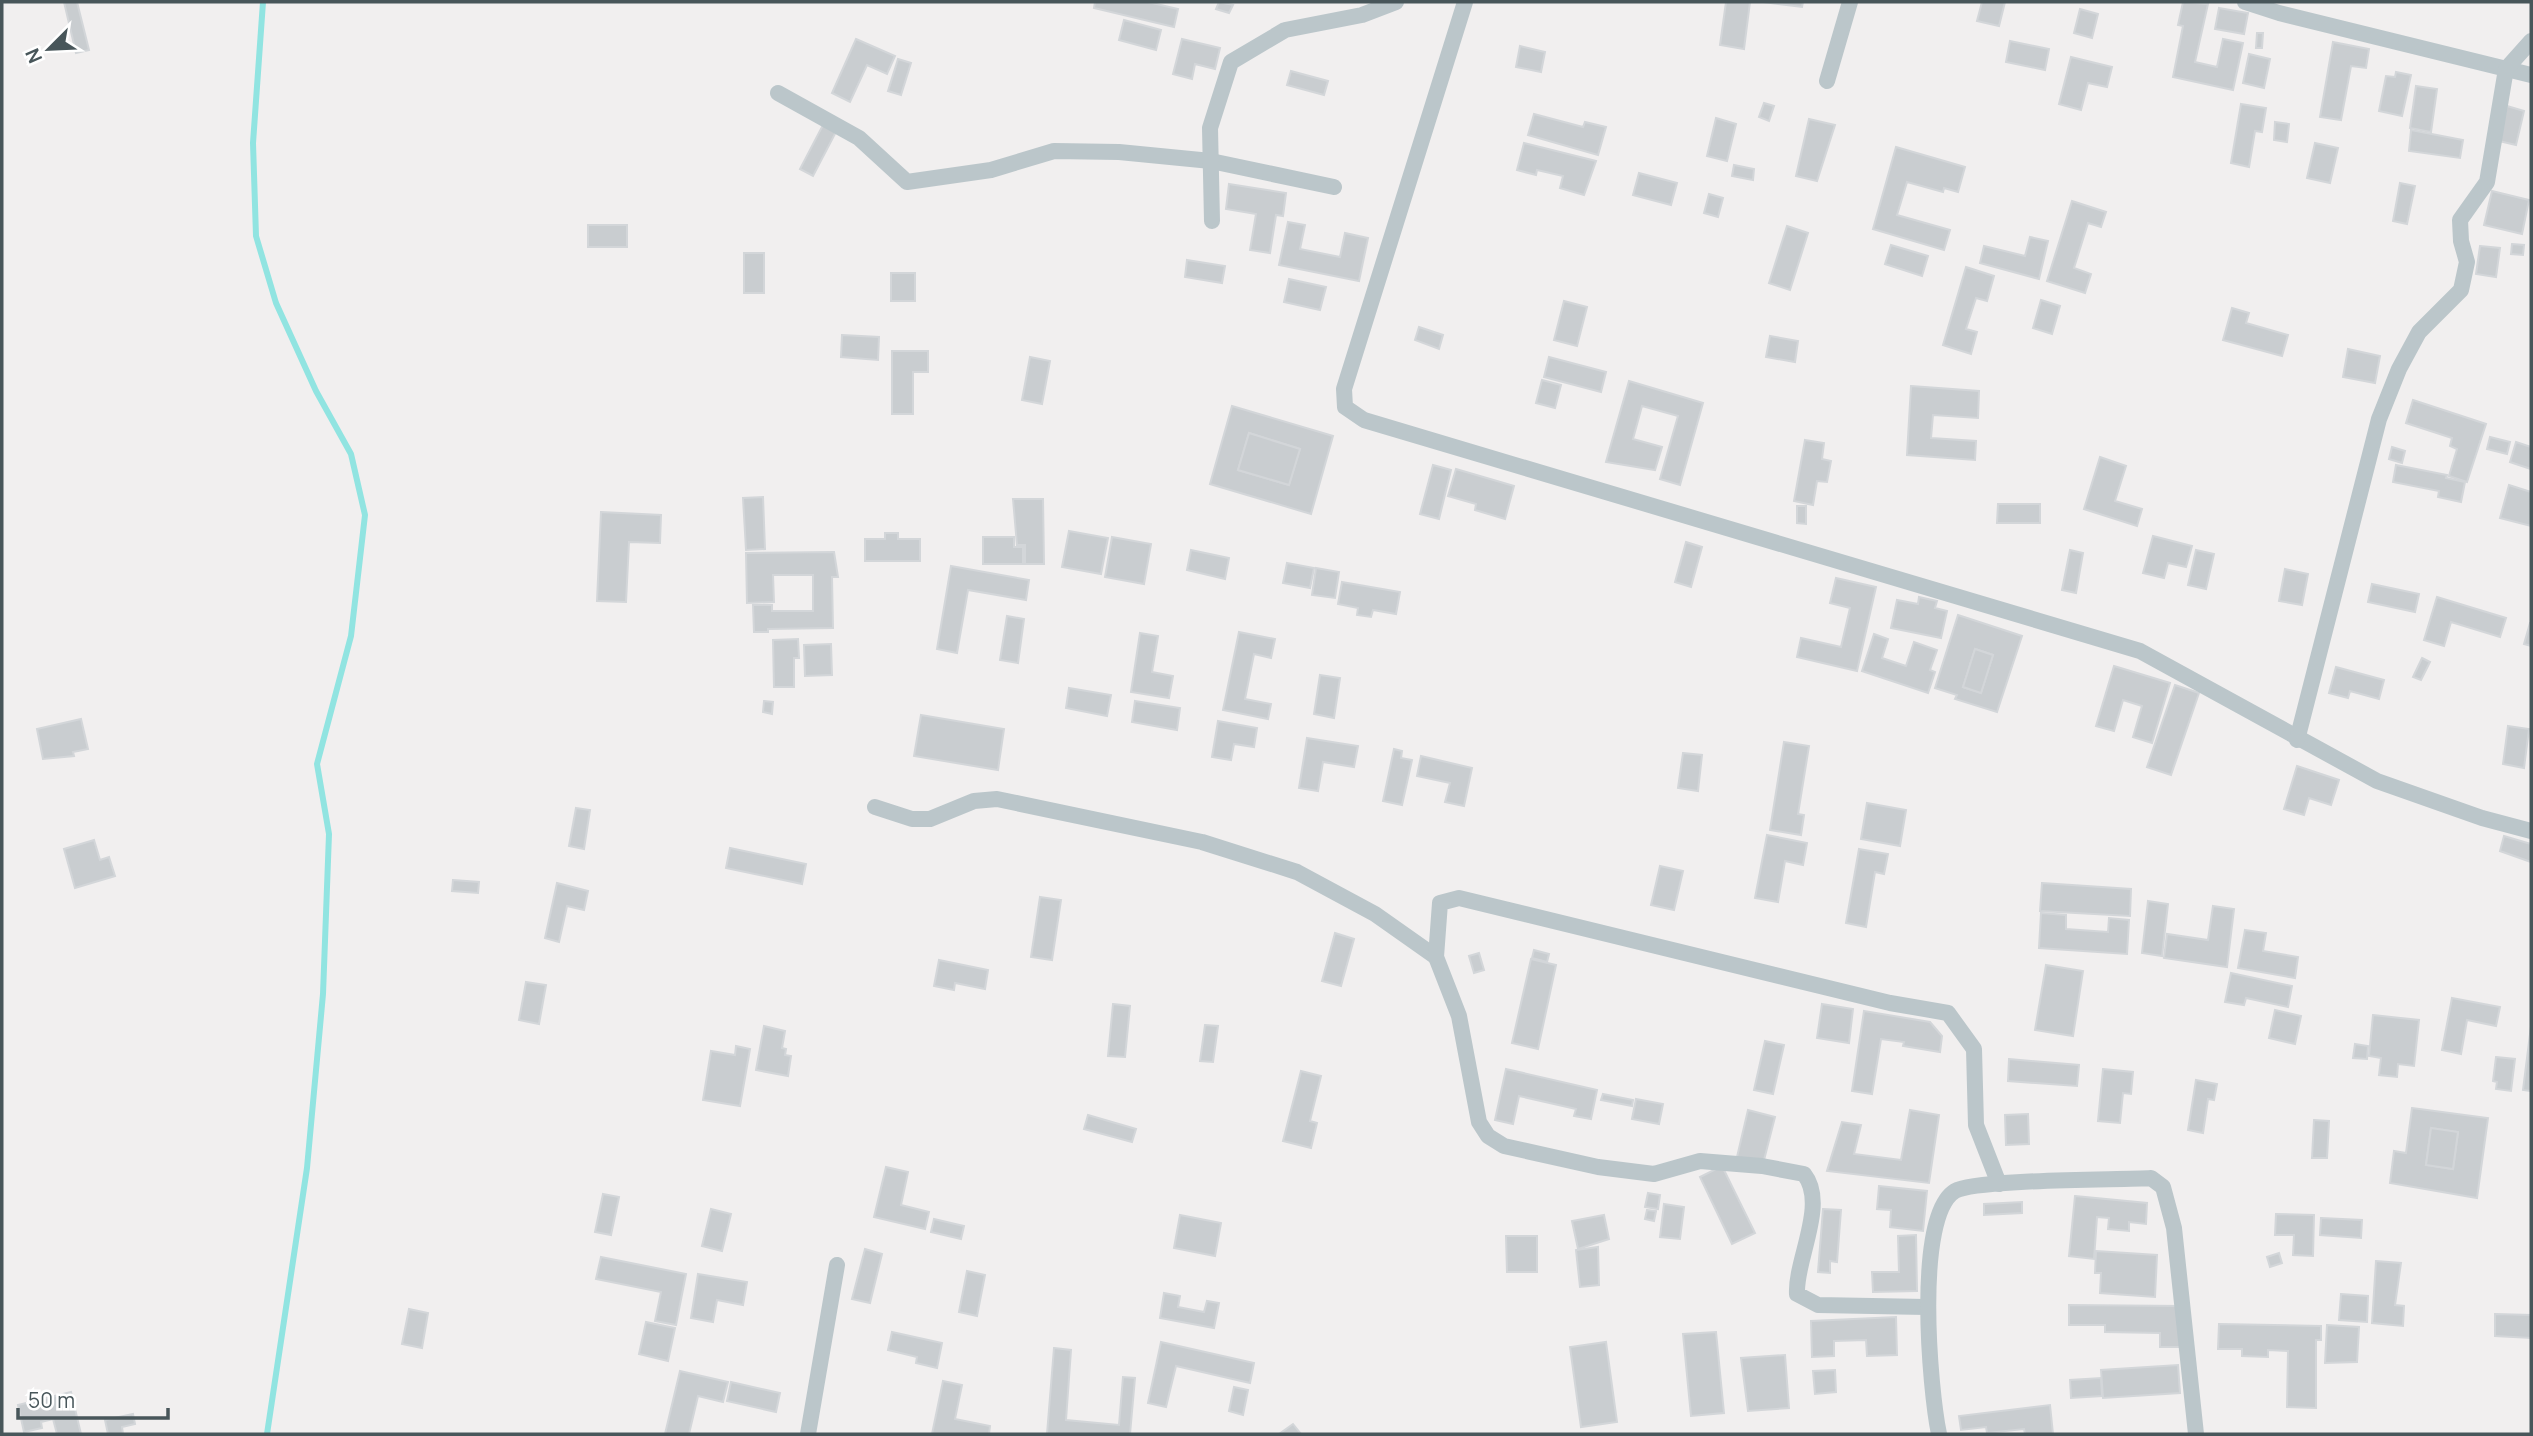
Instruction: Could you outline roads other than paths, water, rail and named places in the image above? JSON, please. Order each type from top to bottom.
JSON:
[{"type":"street","points":[[1212,221],[1210,128],[1231,62],[1285,30],[1362,15],[1396,2]]},
{"type":"street","points":[[1448,2],[1465,3],[1343,389],[1345,407],[1364,420],[1428,440],[2140,651],[2169,665],[2297,740],[2377,781],[2482,818],[2531,831]]},
{"type":"street","points":[[1827,81],[1850,2]]},
{"type":"street","points":[[2245,2],[2531,75]]},
{"type":"street","points":[[2297,740],[2379,419],[2399,369],[2419,332],[2461,290],[2467,262],[2461,242],[2460,220],[2487,182],[2506,69],[2531,41]]},
{"type":"street","points":[[778,93],[859,138],[907,182],[991,170],[1054,151],[1119,152],[1210,161],[1334,187]]},
{"type":"street","points":[[875,807],[912,819],[930,819],[974,801],[997,799],[1202,842],[1297,872],[1375,914],[1436,957]]},
{"type":"street","points":[[1926,1307],[1818,1305],[1797,1294],[1796,1278],[1809,1237],[1812,1188],[1804,1174],[1752,1165],[1700,1161],[1654,1174],[1598,1167],[1504,1146],[1488,1136],[1479,1122],[1460,1016],[1436,957],[1440,903],[1459,898],[1890,1003],[1948,1013],[1974,1049],[1976,1125],[1999,1184]]},
{"type":"street","points":[[1939,1434],[1926,1307],[1936,1218],[1942,1204],[1955,1191],[1999,1184],[2151,1178],[2163,1187],[2174,1228],[2196,1434]]},
{"type":"street","points":[[808,1434],[837,1265]]},
{"type":"waterway","points":[[263,2],[253,143],[256,236],[276,303],[316,391],[351,454],[365,515],[351,636],[317,764],[329,834],[323,994],[307,1168],[267,1434]]}]
